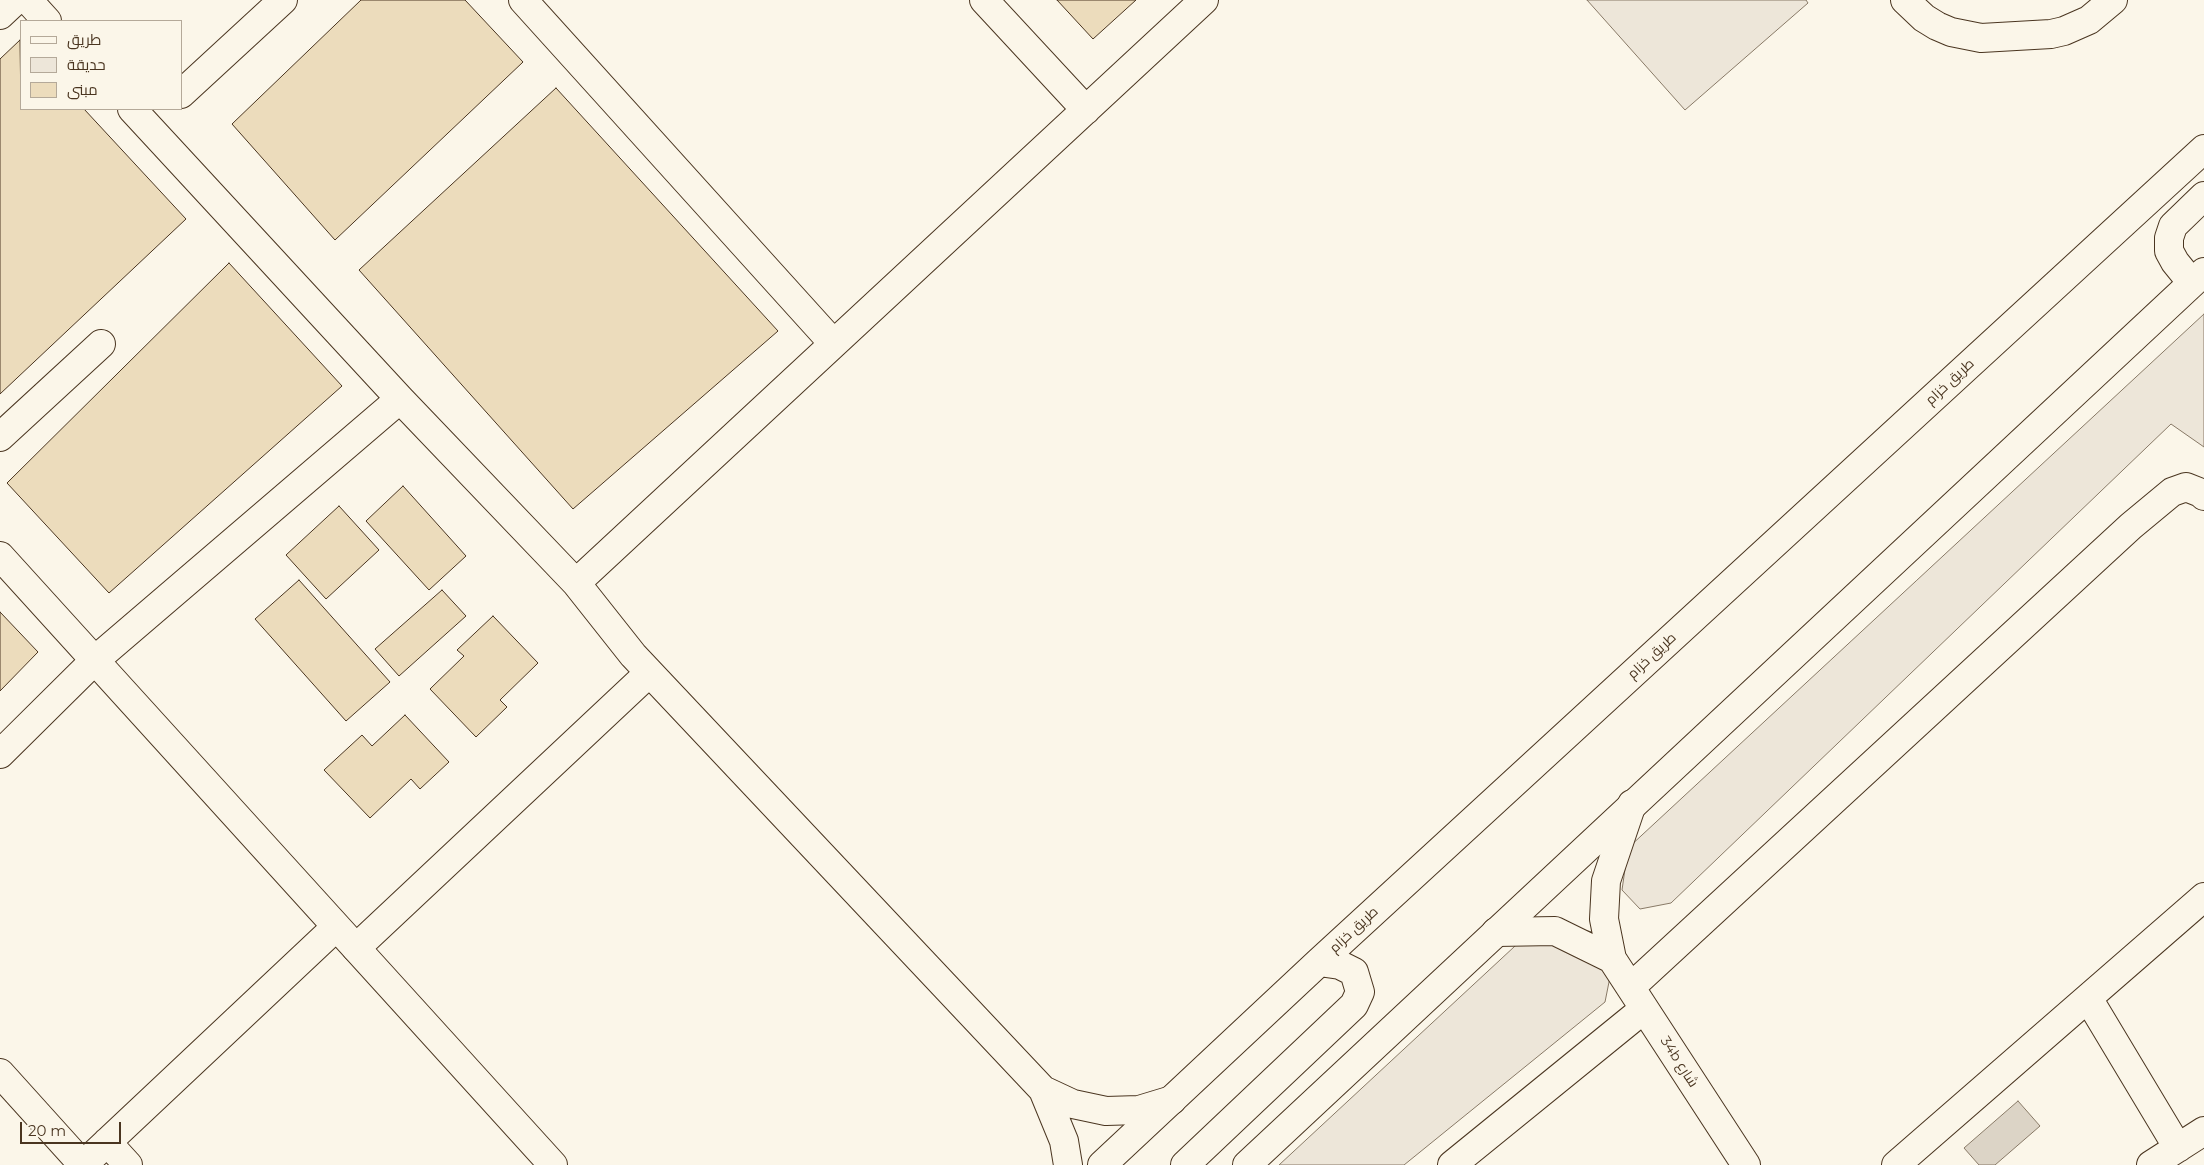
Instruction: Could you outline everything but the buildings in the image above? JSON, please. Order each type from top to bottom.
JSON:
[{"type":"street","points":[[0,15],[16,0]]},
{"type":"street","points":[[28,0],[46,20]]},
{"type":"street","points":[[182,93],[283,0]]},
{"type":"street","points":[[524,0],[833,343]]},
{"type":"street","points":[[984,0],[1086,110]]},
{"type":"street","points":[[576,583],[1204,0]]},
{"type":"street","points":[[1905,0],[1924,18],[1937,26],[1951,32],[1981,38],[2051,34],[2064,31],[2089,20],[2113,0]]},
{"type":"street","points":[[148,114],[400,399],[576,583],[633,656],[1042,1090],[1061,1132],[1068,1165]]},
{"type":"street","name":"طريق خزام","points":[[1102,1165],[1318,962],[2204,149]]},
{"type":"street","points":[[1247,1165],[2198,277],[2172,256],[2169,251],[2168,238],[2173,226],[2204,196]]},
{"type":"street","points":[[0,437],[101,344]]},
{"type":"street","points":[[0,754],[94,661],[400,399]]},
{"type":"street","points":[[1452,1165],[1637,998],[2130,526],[2172,492],[2186,487],[2204,496]]},
{"type":"street","points":[[0,556],[553,1165]]},
{"type":"street","points":[[356,948],[649,673]]},
{"type":"street","name":"34b شارع","points":[[1632,804],[1606,881],[1604,919],[1612,959],[1746,1165]]},
{"type":"street","points":[[1896,1165],[2204,897]]},
{"type":"street","points":[[0,1073],[83,1165],[336,926]]},
{"type":"street","points":[[1496,932],[1555,931],[1612,959]]},
{"type":"street","points":[[1185,1165],[1354,1005],[1360,992],[1354,972],[1340,965],[1318,962]]},
{"type":"street","points":[[2088,998],[2178,1148]]},
{"type":"street","points":[[1042,1090],[1073,1104],[1106,1111],[1139,1110],[1172,1100]]},
{"type":"street","points":[[2152,1165],[2204,1131]]},
{"type":"street","points":[[107,1142],[128,1165]]},
{"type":"green space","points":[[1587,0],[1806,0],[1808,3],[1685,110]]},
{"type":"green space","points":[[2204,314],[2204,447],[2171,424],[1671,903],[1640,909],[1622,890],[1628,848]]},
{"type":"green space","points":[[1542,921],[1597,933],[1611,972],[1605,1002],[1404,1165],[1279,1165]]},
{"type":"shaded area","points":[[2018,1101],[2040,1126],[1995,1165],[1979,1165],[1964,1148]]}]
